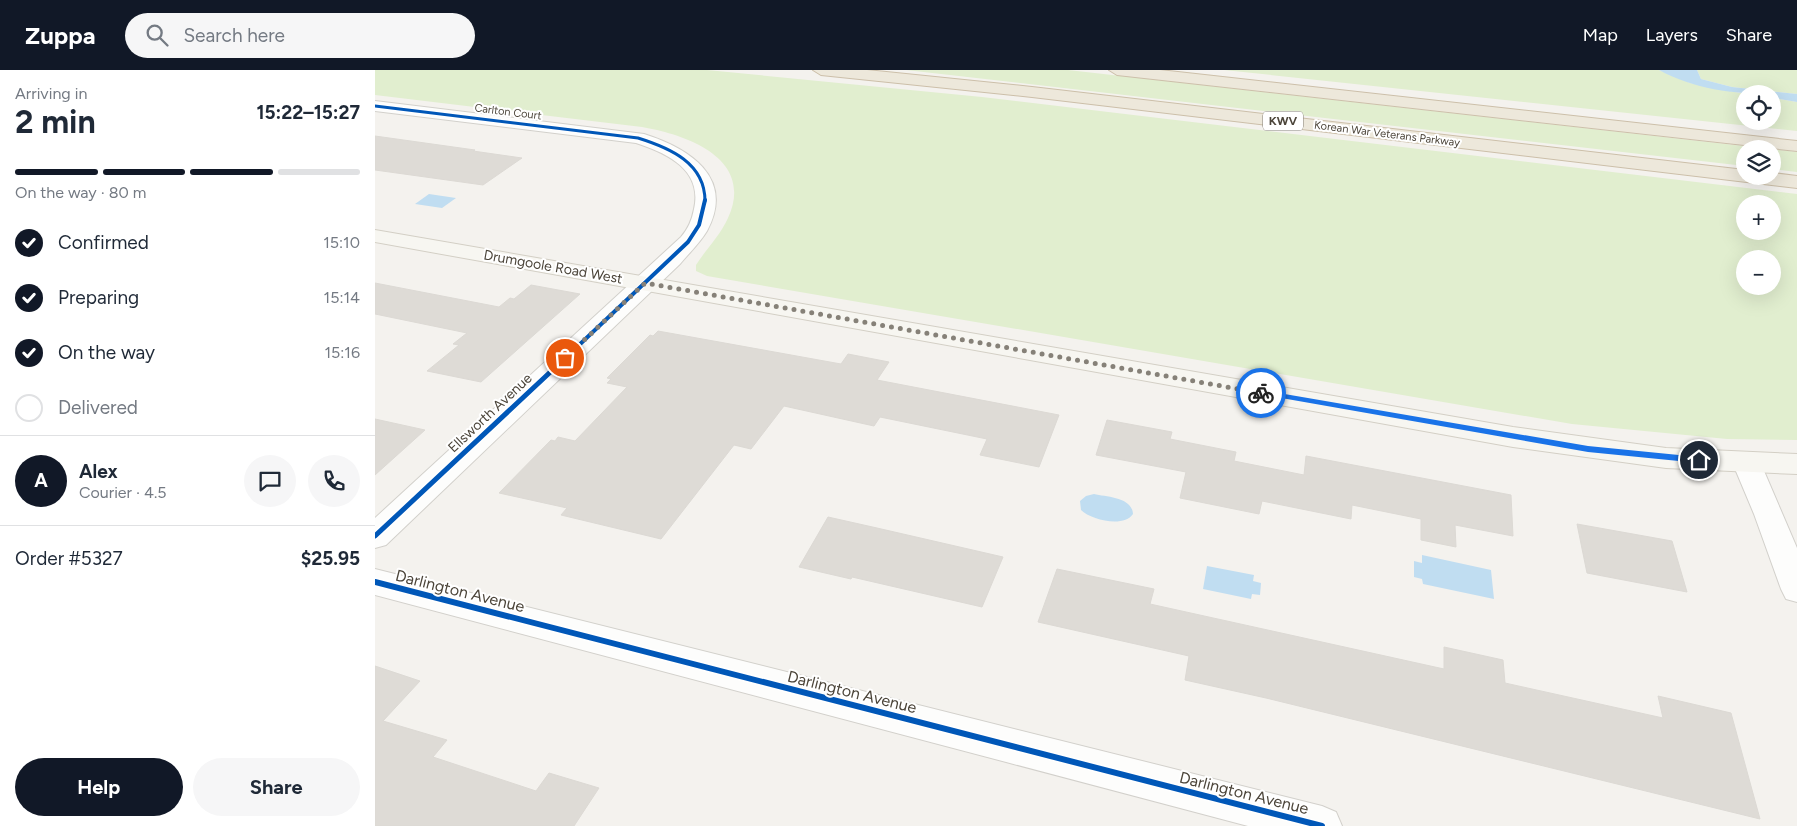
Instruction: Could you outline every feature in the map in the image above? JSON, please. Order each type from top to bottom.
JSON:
[{"type":"highway","name":"Korean War Veterans Parkway","points":[[821,70],[1042,93],[1736,175]]},
{"type":"highway","points":[[1117,70],[1797,146]]},
{"type":"highway","name":"Korean War Veterans Parkway","points":[[1781,180],[1797,182]]},
{"type":"main road","name":"Drumgoole Road West","points":[[375,236],[1513,437],[1666,458],[1747,464],[1797,464]]},
{"type":"street","name":"Carlton Court","points":[[375,106],[638,138]]},
{"type":"street","name":"Ellsworth Avenue","points":[[375,536],[693,236],[703,217],[706,196],[703,180],[691,164],[679,155],[662,146],[638,138]]},
{"type":"street","points":[[1747,464],[1797,474]]},
{"type":"street","points":[[1747,464],[1797,589]]},
{"type":"street","name":"Darlington Avenue","points":[[375,582],[1322,826]]},
{"type":"green space","points":[[375,70],[707,70],[982,97],[1797,194],[1797,440],[1727,439],[1572,424],[707,276],[696,271],[696,265],[717,237],[728,218],[734,197],[732,180],[725,165],[712,153],[697,144],[679,136],[642,127],[375,95]]},
{"type":"green space","points":[[906,70],[1068,70],[1736,145],[1736,165]]},
{"type":"green space","points":[[1224,70],[1659,70],[1690,83],[1736,92],[1736,125]]},
{"type":"green space","points":[[1697,70],[1797,70],[1797,94],[1781,92],[1781,85],[1736,85],[1736,87],[1701,79]]},
{"type":"green space","points":[[1781,99],[1797,102],[1797,131],[1781,129]]},
{"type":"green space","points":[[1781,150],[1797,152],[1797,172],[1781,170]]},
{"type":"water","points":[[1659,70],[1697,70],[1701,79],[1736,87],[1736,92],[1700,86]]},
{"type":"water","points":[[1781,92],[1797,94],[1797,102],[1781,99]]},
{"type":"water","points":[[429,194],[456,198],[442,208],[415,204]]},
{"type":"water","points":[[1094,494],[1124,501],[1132,508],[1133,514],[1129,518],[1115,522],[1086,514],[1081,510],[1080,501],[1086,496]]},
{"type":"water","points":[[1422,555],[1491,570],[1494,599],[1423,584],[1422,579],[1414,577],[1414,561],[1422,563]]},
{"type":"water","points":[[1207,566],[1254,575],[1253,581],[1261,583],[1260,595],[1252,594],[1251,599],[1203,589]]},
{"type":"building","points":[[375,136],[522,158],[483,185],[375,170]]},
{"type":"building","points":[[375,283],[499,307],[510,298],[514,299],[531,285],[580,294],[481,382],[427,371],[459,345],[453,344],[467,333],[375,314]]},
{"type":"building","points":[[658,331],[841,364],[848,354],[889,362],[877,380],[1059,415],[1039,467],[980,455],[987,439],[880,417],[874,426],[784,406],[751,449],[734,445],[661,539],[561,515],[567,508],[499,493],[551,440],[555,441],[558,437],[575,441],[627,387],[607,383],[611,379],[607,378],[650,335],[653,336]]},
{"type":"building","points":[[375,419],[425,430],[375,475]]},
{"type":"building","points":[[1107,420],[1172,432],[1170,439],[1236,452],[1234,461],[1304,475],[1306,456],[1511,495],[1513,536],[1455,525],[1456,547],[1421,540],[1421,519],[1352,505],[1351,519],[1262,501],[1259,514],[1180,498],[1186,472],[1096,455]]},
{"type":"building","points":[[828,517],[1003,557],[982,607],[852,577],[851,579],[799,567]]},
{"type":"building","points":[[1577,524],[1672,541],[1687,592],[1587,573]]},
{"type":"building","points":[[1057,569],[1154,589],[1150,604],[1444,669],[1444,647],[1503,660],[1505,683],[1663,718],[1658,696],[1731,713],[1760,819],[1266,698],[1185,680],[1189,656],[1038,622]]},
{"type":"building","points":[[375,666],[420,681],[383,721],[447,740],[433,757],[536,791],[549,773],[599,788],[574,826],[375,826]]},
{"type":"cycle path","points":[[375,106],[638,138],[662,146],[685,159],[701,178],[705,190],[705,204],[698,229],[672,259],[375,536]]},
{"type":"cycle path","points":[[375,582],[1322,826]]},
{"type":"way so far","points":[[565,358],[645,283],[1261,393]]},
{"type":"route","points":[[1261,393],[1588,449],[1699,460]]}]
